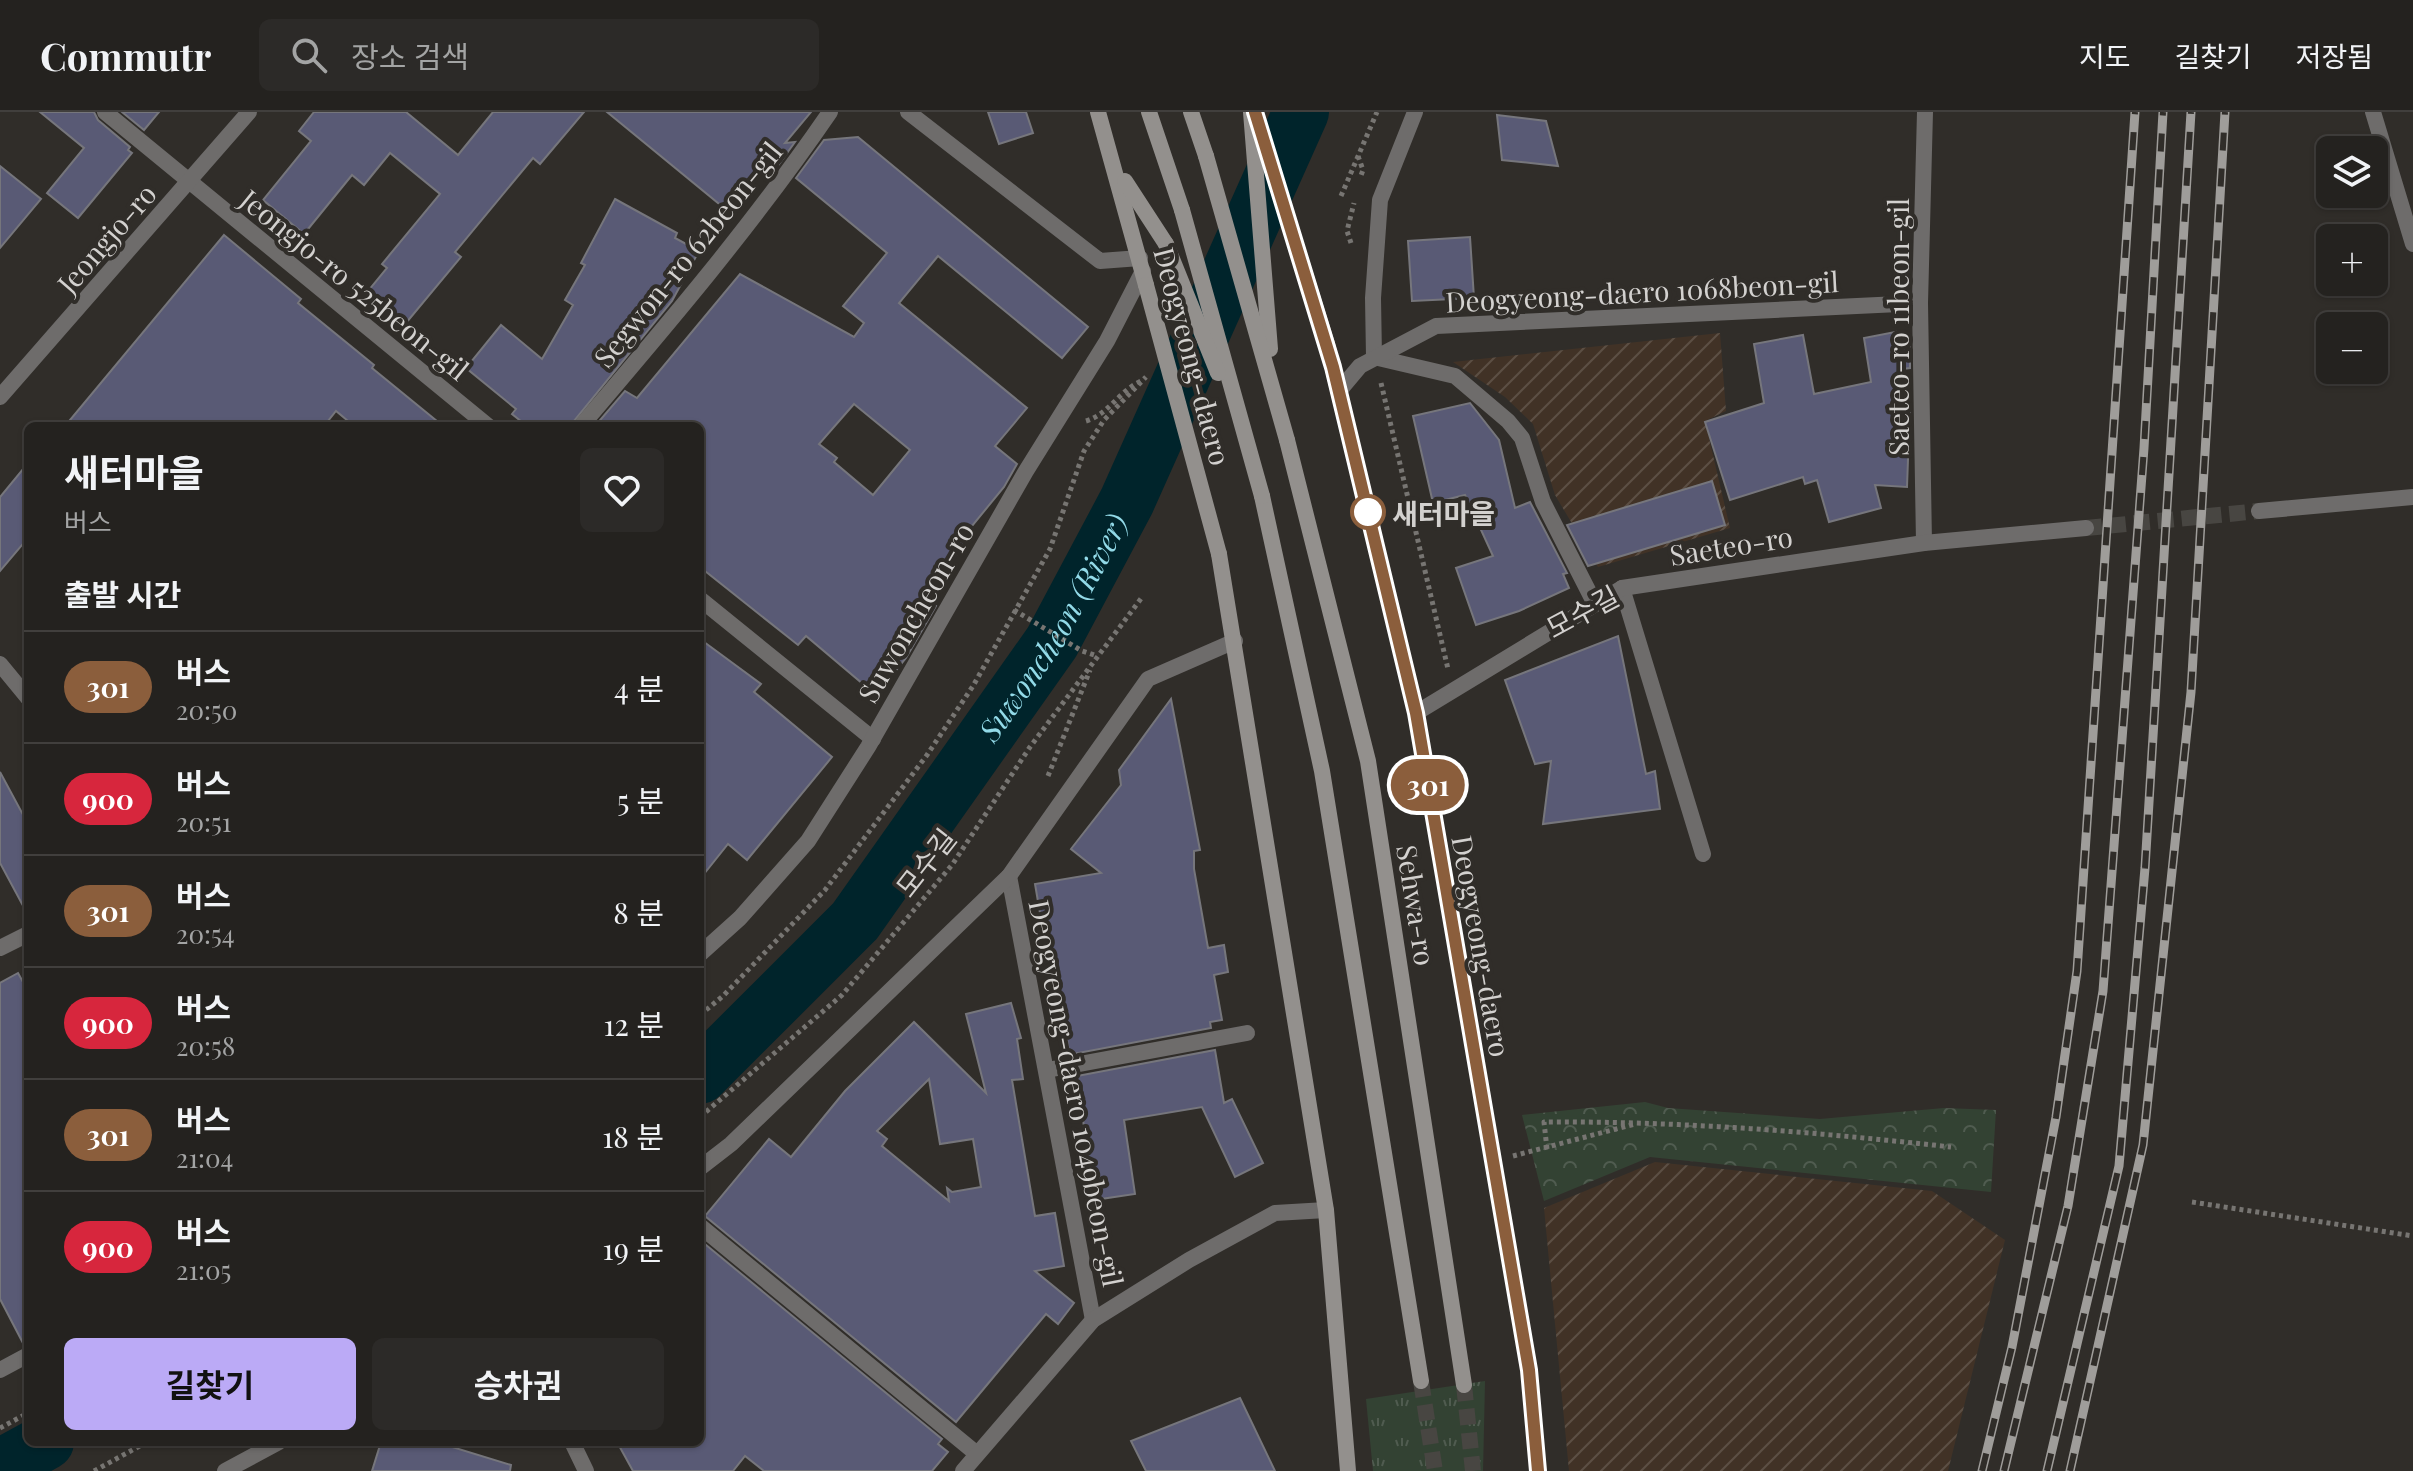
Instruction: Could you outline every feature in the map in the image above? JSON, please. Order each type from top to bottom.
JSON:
[{"type":"main road","name":"Deogyeong-daero","points":[[1098,112],[1219,554],[1326,1210],[1348,1471]]},
{"type":"main road","name":"Deogyeong-daero","points":[[1149,112],[1182,210],[1262,496],[1322,771],[1421,1381]]},
{"type":"main road","points":[[1191,112],[1273,383]]},
{"type":"main road","name":"Deogyeong-daero","points":[[1253,112],[1327,344],[1416,713],[1529,1370],[1538,1471]]},
{"type":"main road","points":[[1253,112],[1273,383]]},
{"type":"main road","points":[[1115,166],[1166,244],[1248,446]]},
{"type":"main road","name":"Sehwa-ro","points":[[1273,383],[1368,761],[1464,1385]]},
{"type":"street","name":"Jeongjo-ro 525beon-gil","points":[[105,112],[483,422]]},
{"type":"street","name":"Jeongjo-ro","points":[[0,397],[249,112]]},
{"type":"street","name":"Segwon-ro 62beon-gil","points":[[584,422],[724,257],[780,185],[830,112]]},
{"type":"street","points":[[908,112],[1100,261],[1143,272]]},
{"type":"street","points":[[1415,112],[1380,200],[1373,298],[1374,357],[1455,376],[1508,421],[1522,438],[1543,502],[1595,604]]},
{"type":"street","name":"Saeteo-ro 11beon-gil","points":[[1924,543],[1920,303],[1925,112]]},
{"type":"street","points":[[2373,112],[2413,244]]},
{"type":"street","points":[[2403,208],[2413,193]]},
{"type":"street","name":"Suwoncheon-ro","points":[[704,950],[740,918],[808,841],[873,739],[1056,423],[1107,341],[1143,272]]},
{"type":"street","name":"Deogyeong-daero 1068beon-gil","points":[[1339,391],[1360,366],[1436,326],[1920,303]]},
{"type":"street","points":[[2259,511],[2413,497]]},
{"type":"street","name":"Saeteo-ro","points":[[1416,713],[1622,588],[1924,543],[2086,528]]},
{"type":"street","points":[[1622,588],[1703,854]]},
{"type":"street","points":[[704,602],[873,739]]},
{"type":"street","points":[[704,1165],[731,1144],[1009,876],[1148,679],[1235,641]]},
{"type":"street","points":[[0,664],[24,693]]},
{"type":"street","name":"Deogyeong-daero 1049beon-gil","points":[[1009,876],[1093,1320]]},
{"type":"street","points":[[0,948],[24,936]]},
{"type":"street","points":[[1047,1070],[1247,1033]]},
{"type":"street","name":"Deogyeong-daero 1049beon-gil","points":[[963,1471],[1093,1320],[1189,1260],[1275,1213],[1326,1210]]},
{"type":"street","points":[[704,1229],[977,1454]]},
{"type":"street","points":[[0,1370],[24,1357]]},
{"type":"street","points":[[225,1471],[272,1446]]},
{"type":"street","points":[[574,1446],[586,1471]]},
{"type":"path","points":[[1341,196],[1377,112]]},
{"type":"path","points":[[1374,357],[1453,690]]},
{"type":"path","points":[[704,1012],[723,996],[825,890],[927,755],[973,686],[1050,549],[1084,451],[1104,420],[1145,378],[1151,364]]},
{"type":"path","points":[[1056,423],[1075,424],[1100,417],[1126,388],[1145,378]]},
{"type":"path","name":"모수길","points":[[704,1113],[852,983],[952,865],[1030,747],[1143,596]]},
{"type":"path","points":[[1014,610],[1095,659],[1044,785]]},
{"type":"path","points":[[1547,1149],[1544,1122],[1644,1121],[1816,1132],[1951,1147]]},
{"type":"path","points":[[1492,1160],[1547,1149],[1644,1121]]},
{"type":"path","points":[[2192,1202],[2413,1236]]},
{"type":"path","points":[[0,1428],[24,1415]]},
{"type":"path","points":[[94,1471],[140,1446]]},
{"type":"shaded area","points":[[1720,333],[1726,411],[1705,421],[1730,528],[1598,567],[1555,495],[1533,424],[1505,397],[1453,362]]},
{"type":"shaded area","points":[[1655,1162],[1932,1191],[2005,1240],[1948,1471],[1569,1471],[1544,1208]]},
{"type":"green space","points":[[1645,1102],[1668,1108],[1820,1119],[1944,1108],[1996,1110],[1991,1192],[1650,1157],[1544,1201],[1522,1115]]},
{"type":"green space","points":[[1485,1381],[1483,1471],[1373,1471],[1366,1399]]},
{"type":"building","points":[[40,112],[94,112],[98,120],[130,147],[128,150],[132,153],[78,218],[47,193],[84,148]]},
{"type":"building","points":[[122,112],[159,112],[144,130]]},
{"type":"building","points":[[314,112],[406,112],[458,155],[493,112],[584,112],[540,164],[533,158],[455,252],[461,257],[406,323],[368,291],[387,268],[382,264],[440,194],[390,153],[364,185],[352,175],[304,234],[263,200],[311,141],[299,131]]},
{"type":"building","points":[[607,112],[811,112],[785,143],[795,142],[779,164],[772,159],[729,212]]},
{"type":"building","points":[[988,112],[1026,112],[1033,133],[999,144]]},
{"type":"building","points":[[1497,115],[1546,121],[1558,166],[1502,160]]},
{"type":"building","points":[[858,137],[1088,327],[1062,358],[938,256],[899,303],[1027,408],[995,446],[1017,464],[1004,487],[967,532],[972,536],[923,595],[936,606],[906,658],[876,695],[806,636],[798,645],[704,570],[704,422],[598,422],[625,391],[637,398],[740,274],[854,337],[864,323],[843,306],[887,253],[796,178],[824,140]],"holes":[[[854,404],[910,450],[873,495],[834,462],[837,458],[819,444]]]},
{"type":"building","points":[[0,166],[41,199],[0,248]]},
{"type":"building","points":[[615,199],[677,233],[675,238],[699,251],[672,301],[573,422],[522,422],[512,414],[516,409],[466,368],[501,325],[542,359],[573,305],[565,300],[585,265],[581,263]]},
{"type":"building","points":[[224,235],[301,299],[298,303],[374,365],[372,368],[438,422],[349,422],[336,411],[327,422],[68,422]]},
{"type":"building","points":[[1470,237],[1474,298],[1412,301],[1408,241]]},
{"type":"building","points":[[1900,331],[1910,341],[1910,368],[1902,369],[1910,404],[1907,487],[1875,485],[1881,508],[1829,522],[1817,480],[1805,484],[1803,477],[1730,500],[1705,422],[1764,403],[1754,344],[1803,335],[1814,394],[1871,382],[1864,338]]},
{"type":"building","points":[[1470,403],[1499,440],[1515,508],[1530,502],[1567,573],[1563,574],[1569,588],[1519,611],[1476,625],[1456,568],[1493,556],[1465,495],[1433,503],[1413,416]]},
{"type":"building","points":[[24,468],[24,543],[0,571],[0,497]]},
{"type":"building","points":[[1712,481],[1725,525],[1588,566],[1567,525]]},
{"type":"building","points":[[1618,636],[1646,774],[1655,771],[1660,809],[1543,824],[1551,761],[1535,764],[1505,680]]},
{"type":"building","points":[[704,642],[761,684],[754,692],[832,757],[747,860],[728,844],[704,874]]},
{"type":"building","points":[[1171,699],[1200,850],[1194,851],[1194,869],[1208,948],[1224,945],[1228,972],[1214,975],[1222,1020],[1210,1022],[1211,1028],[1073,1054],[1069,1051],[1046,918],[1041,919],[1035,884],[1101,873],[1071,849],[1121,785],[1119,770]]},
{"type":"building","points":[[0,772],[24,817],[24,908],[0,863]]},
{"type":"building","points":[[18,973],[24,984],[24,1345],[0,1299],[0,983]]},
{"type":"building","points":[[1011,1003],[1021,1038],[1017,1039],[1023,1079],[1012,1080],[1035,1216],[1055,1213],[1064,1266],[1035,1271],[1074,1303],[1058,1324],[1046,1314],[956,1422],[705,1216],[769,1139],[791,1157],[845,1091],[914,1022],[986,1093],[966,1014]],"holes":[[[929,1079],[940,1144],[973,1139],[981,1187],[952,1192],[947,1188],[949,1201],[882,1146],[887,1139],[877,1131]]]},
{"type":"building","points":[[1215,1050],[1224,1103],[1232,1099],[1263,1163],[1235,1177],[1202,1107],[1124,1120],[1135,1194],[1094,1200],[1077,1076]]},
{"type":"building","points":[[704,1243],[942,1439],[938,1444],[948,1452],[932,1471],[764,1471],[745,1456],[733,1471],[633,1471],[619,1446],[704,1446]]},
{"type":"building","points":[[1240,1398],[1275,1471],[1146,1471],[1131,1441]]},
{"type":"building","points":[[380,1446],[449,1446],[511,1465],[510,1471],[372,1471]]},
{"type":"waterway","name":"Suwoncheon (River)","points":[[704,1072],[855,921],[1052,642],[1127,501],[1301,112]]},
{"type":"waterway","name":"Suwoncheon (River)","points":[[0,1467],[39,1446]]},
{"type":"tunnel","points":[[2086,528],[2259,511]]},
{"type":"tunnel","points":[[1421,1381],[1435,1471]]},
{"type":"tunnel","points":[[1464,1385],[1473,1471]]},
{"type":"railway","points":[[1982,1471],[2012,1347],[2056,1117],[2077,971],[2135,112]]},
{"type":"railway","points":[[2004,1471],[2068,1206],[2103,991],[2144,448],[2163,112]]},
{"type":"railway","points":[[2047,1471],[2119,1166],[2145,868],[2191,112]]},
{"type":"railway","points":[[2070,1471],[2143,1145],[2191,692],[2225,112]]},
{"type":"bus line","name":"301","points":[[1255,112],[1333,367],[1416,713],[1529,1370],[1538,1471]]},
{"type":"place","name":"새터마을","points":[[1368,512]]}]
